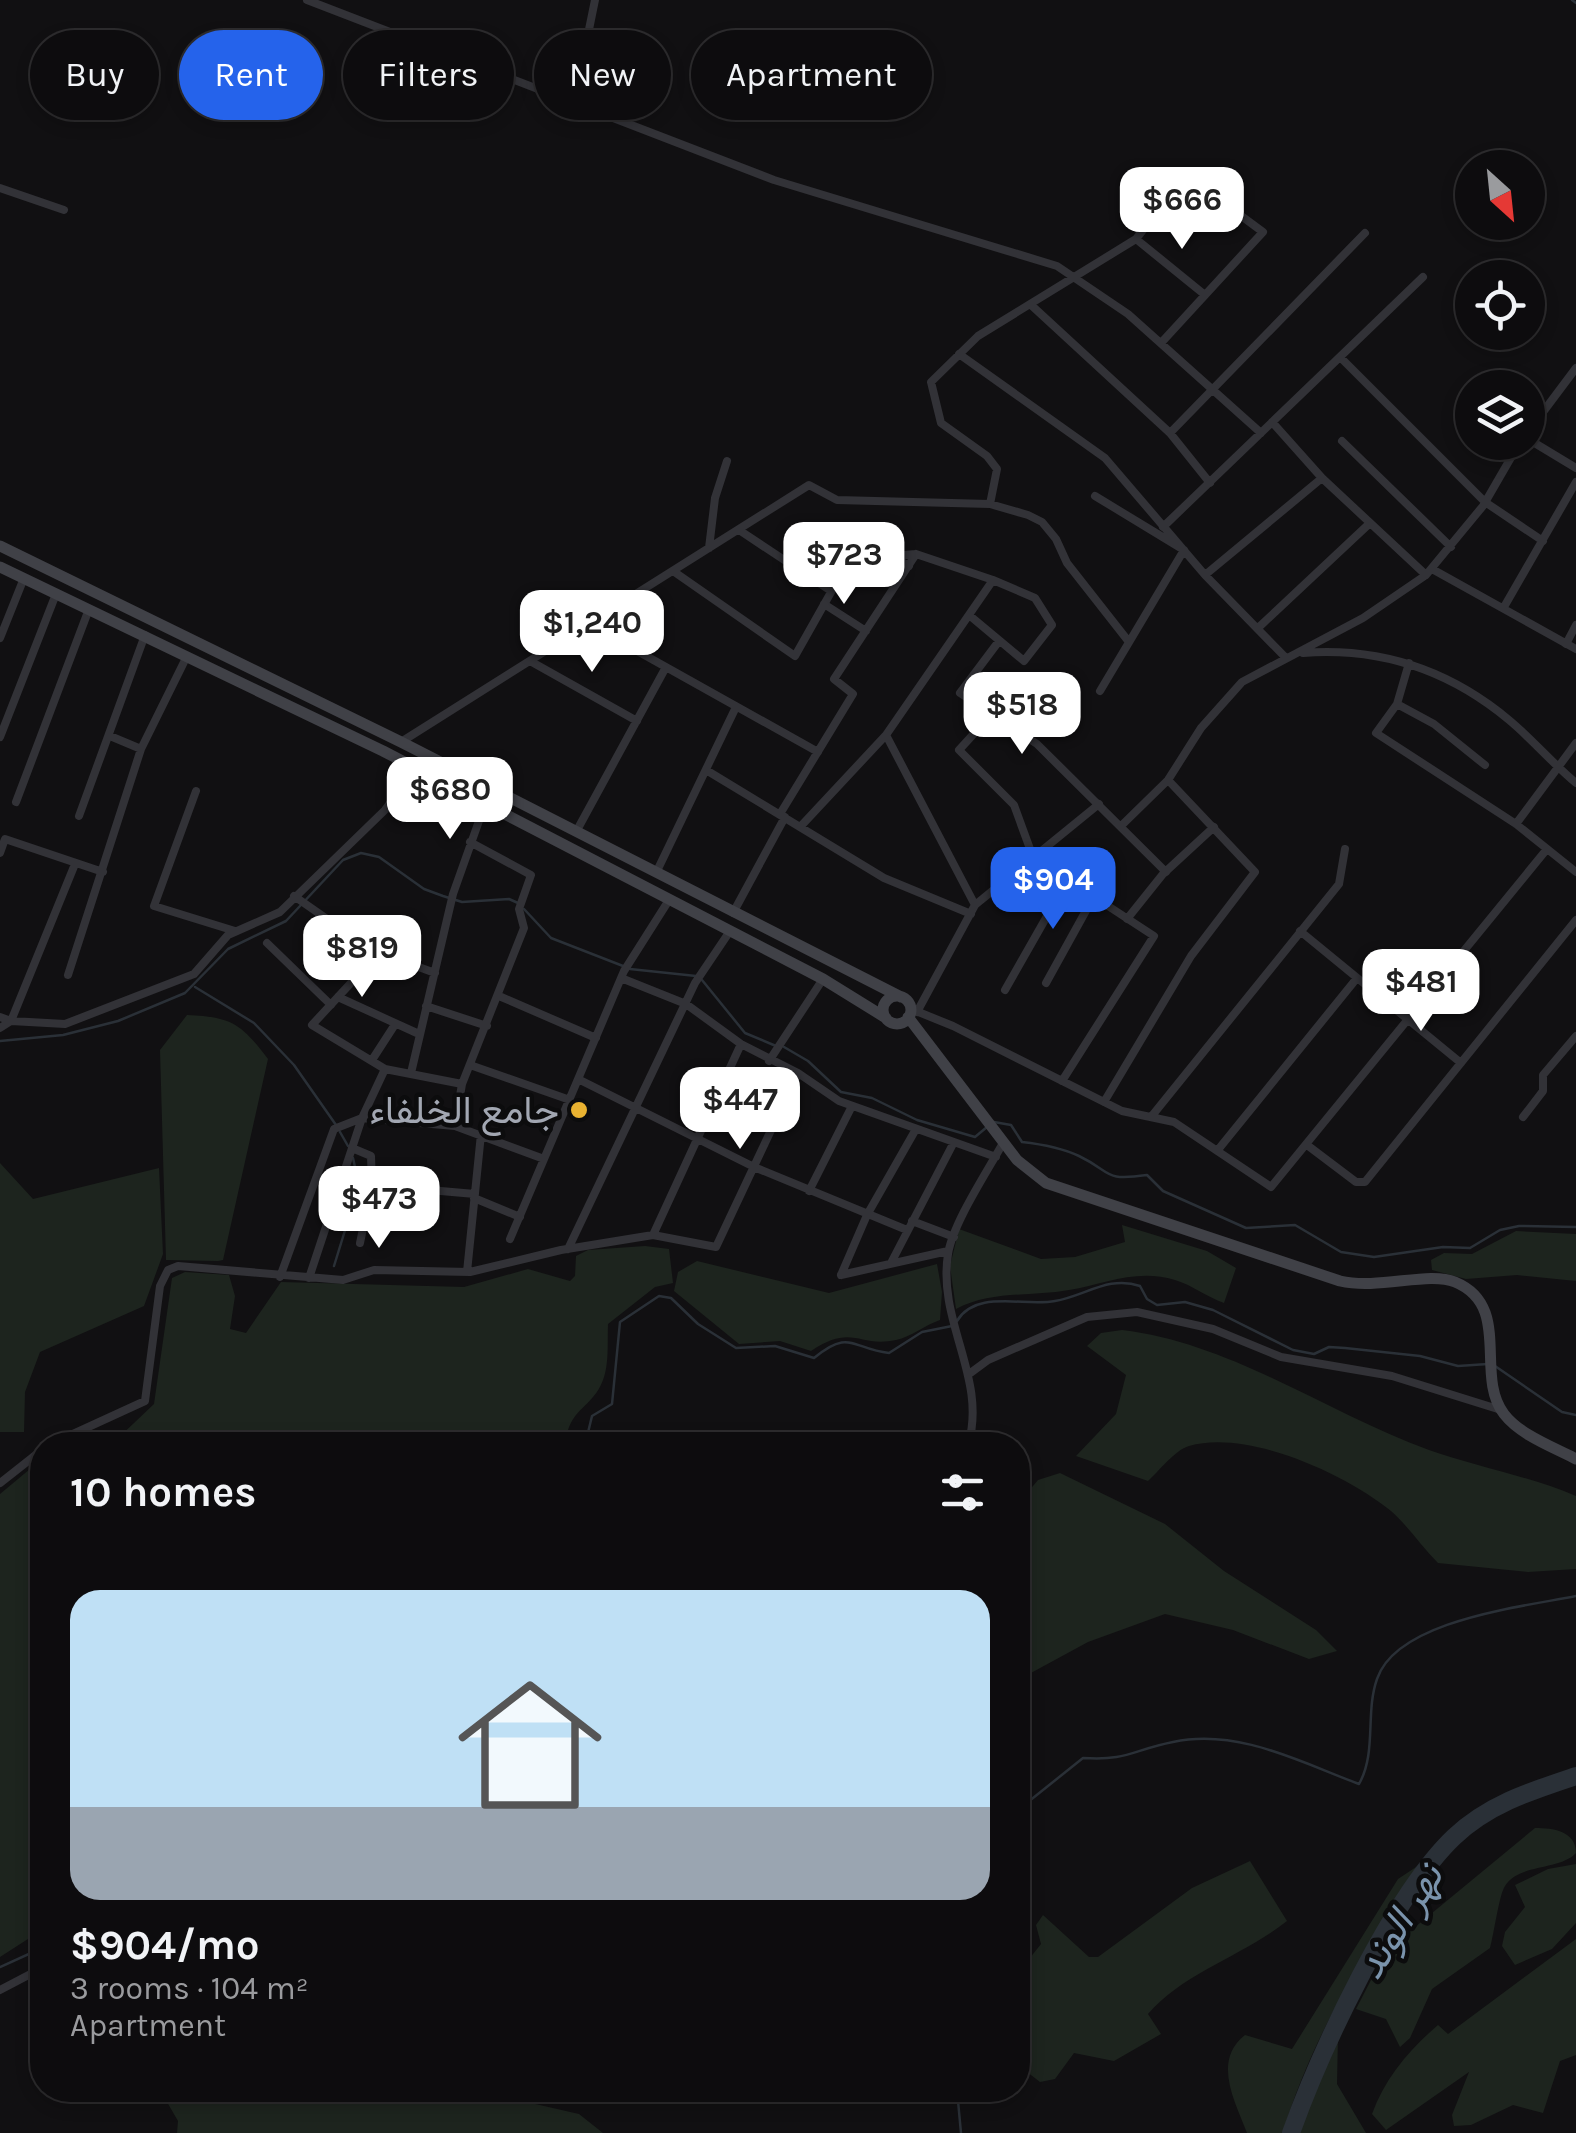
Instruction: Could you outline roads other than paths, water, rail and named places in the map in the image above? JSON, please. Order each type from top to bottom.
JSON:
[{"type":"main road","points":[[0,546],[401,742],[901,996],[926,1046]]},
{"type":"main road","points":[[0,567],[417,768],[823,979],[926,1046],[1023,1166],[1054,1186],[1340,1281],[1380,1286],[1437,1278],[1458,1284],[1478,1299],[1486,1313],[1502,1410],[1524,1432],[1576,1459]]},
{"type":"main road","points":[[150,638],[165,636],[163,625]]},
{"type":"main road","points":[[184,654],[179,644],[188,638]]},
{"type":"main road","points":[[510,816],[518,802]]},
{"type":"main road","points":[[529,826],[537,811]]},
{"type":"main road","points":[[889,1021],[885,1002],[901,996]]},
{"type":"main road","points":[[889,1021],[912,1013]]},
{"type":"street","points":[[307,0],[534,88]]},
{"type":"street","points":[[589,30],[595,0]]},
{"type":"street","points":[[618,120],[774,180],[967,235],[1058,266],[1161,343],[1261,434]]},
{"type":"street","points":[[990,504],[997,477],[994,462],[941,423],[931,382],[978,336],[1136,239],[1186,175],[1263,232],[1161,343]]},
{"type":"street","points":[[0,188],[64,210]]},
{"type":"street","points":[[1170,433],[1365,232]]},
{"type":"street","points":[[1136,239],[1205,295]]},
{"type":"street","points":[[1163,528],[1423,277]]},
{"type":"street","points":[[1030,304],[1170,433],[1210,483]]},
{"type":"street","points":[[959,354],[1105,458],[1206,576],[1291,656],[1347,652],[1409,662],[1442,674],[1510,721],[1576,783]]},
{"type":"street","points":[[1340,357],[1486,502],[1543,541]]},
{"type":"street","points":[[1545,411],[1576,368]]},
{"type":"street","points":[[1272,422],[1322,478],[1429,572],[1504,607],[1576,648]]},
{"type":"street","points":[[1342,440],[1451,547]]},
{"type":"street","points":[[1545,447],[1576,468]]},
{"type":"street","points":[[1120,826],[1168,780],[1201,728],[1232,690],[1364,618],[1429,572],[1486,502],[1510,460]]},
{"type":"street","points":[[709,548],[714,498],[727,461]]},
{"type":"street","points":[[1206,576],[1322,478]]},
{"type":"street","points":[[1504,607],[1576,482]]},
{"type":"street","points":[[401,742],[809,485],[837,500],[990,504],[1042,522],[1067,563],[1130,642]]},
{"type":"street","points":[[1095,496],[1184,550]]},
{"type":"street","points":[[1258,628],[1370,523]]},
{"type":"street","points":[[739,530],[831,592]]},
{"type":"street","points":[[673,571],[795,656],[860,539],[909,566]]},
{"type":"street","points":[[1100,691],[1184,550]]},
{"type":"street","points":[[892,556],[916,554],[993,580],[1034,598],[1052,625],[1024,661],[969,614]]},
{"type":"street","points":[[733,913],[853,694],[834,679],[916,554]]},
{"type":"street","points":[[0,638],[24,578]]},
{"type":"street","points":[[800,826],[886,735],[993,580]]},
{"type":"street","points":[[0,736],[56,594]]},
{"type":"street","points":[[824,604],[866,631]]},
{"type":"street","points":[[16,802],[89,609]]},
{"type":"street","points":[[590,624],[818,752]]},
{"type":"street","points":[[1566,644],[1576,625]]},
{"type":"street","points":[[79,816],[150,638]]},
{"type":"street","points":[[999,640],[960,694],[1037,744],[1166,872]]},
{"type":"street","points":[[68,975],[142,750],[184,654]]},
{"type":"street","points":[[530,661],[637,720]]},
{"type":"street","points":[[1409,662],[1397,704],[1376,733],[1516,824],[1576,872]]},
{"type":"street","points":[[576,832],[666,667]]},
{"type":"street","points":[[1397,704],[1434,724],[1485,765]]},
{"type":"street","points":[[656,873],[736,707]]},
{"type":"street","points":[[990,715],[959,750],[1014,804],[1033,857],[1154,936],[1062,1081]]},
{"type":"street","points":[[886,735],[973,910]]},
{"type":"street","points":[[110,736],[142,750]]},
{"type":"street","points":[[1516,824],[1576,742]]},
{"type":"street","points":[[0,1017],[64,1024],[182,981],[235,932],[280,912],[385,810],[417,768]]},
{"type":"street","points":[[706,770],[884,878],[973,910]]},
{"type":"street","points":[[1104,1102],[1191,956],[1255,872],[1168,780]]},
{"type":"street","points":[[196,792],[154,906],[235,932]]},
{"type":"street","points":[[411,1074],[452,899],[486,804]]},
{"type":"street","points":[[1099,804],[973,910],[912,1013],[1104,1102],[1174,1122],[1272,1187],[1547,849]]},
{"type":"street","points":[[1127,920],[1166,872],[1214,827]]},
{"type":"street","points":[[0,853],[5,840],[102,872]]},
{"type":"street","points":[[455,1126],[462,1084],[524,928],[521,904],[531,876],[470,842]]},
{"type":"street","points":[[1151,1118],[1339,884],[1344,850]]},
{"type":"street","points":[[0,1028],[11,1021],[75,864]]},
{"type":"street","points":[[1005,990],[1066,881]]},
{"type":"street","points":[[295,898],[370,949],[435,973]]},
{"type":"street","points":[[1046,983],[1093,898]]},
{"type":"street","points":[[510,1239],[623,974],[669,900]]},
{"type":"street","points":[[1307,1145],[1356,1182],[1365,1182],[1576,920]]},
{"type":"street","points":[[568,1249],[696,983],[730,932]]},
{"type":"street","points":[[1300,932],[1461,1063]]},
{"type":"street","points":[[267,943],[331,1005]]},
{"type":"street","points":[[370,949],[362,970],[312,1025],[385,1069],[462,1084]]},
{"type":"street","points":[[623,974],[686,1004],[741,1044],[852,1106],[996,1157]]},
{"type":"street","points":[[1217,1151],[1357,978]]},
{"type":"street","points":[[769,1061],[823,979]]},
{"type":"street","points":[[499,996],[596,1038]]},
{"type":"street","points":[[338,997],[394,1026],[420,1034]]},
{"type":"street","points":[[426,1006],[487,1026]]},
{"type":"street","points":[[372,1060],[394,1026]]},
{"type":"street","points":[[1523,1117],[1543,1091],[1544,1075],[1576,1036]]},
{"type":"street","points":[[653,1235],[741,1044]]},
{"type":"street","points":[[470,1065],[570,1100]]},
{"type":"street","points":[[309,1278],[362,1118],[385,1069]]},
{"type":"street","points":[[77,1432],[145,1401],[160,1286],[168,1270],[205,1266],[280,1277],[343,1280],[374,1270],[467,1272],[653,1235],[716,1247],[798,1073]]},
{"type":"street","points":[[578,1078],[809,1191],[867,1215],[954,1237]]},
{"type":"street","points":[[809,1191],[852,1106]]},
{"type":"street","points":[[280,1277],[334,1129],[344,1123],[362,1118],[455,1126],[544,1158]]},
{"type":"street","points":[[916,1129],[867,1215],[841,1275],[948,1252]]},
{"type":"street","points":[[467,1272],[481,1134]]},
{"type":"street","points":[[971,1432],[975,1417],[969,1374],[949,1316],[948,1252],[996,1157],[1001,1138]]},
{"type":"street","points":[[892,1262],[954,1142]]},
{"type":"street","points":[[352,1148],[371,1156],[372,1185],[360,1243]]},
{"type":"street","points":[[372,1185],[474,1196],[520,1217]]},
{"type":"street","points":[[969,1374],[988,1360],[1087,1317],[1137,1312],[1213,1329],[1281,1357],[1392,1376],[1502,1410]]},
{"type":"street","points":[[0,1483],[30,1459]]},
{"type":"street","points":[[0,1990],[30,1974]]},
{"type":"waterway","points":[[1572,0],[1576,3]]},
{"type":"waterway","points":[[0,1041],[63,1035],[118,1021],[185,993],[228,949],[286,921],[343,860],[361,853],[379,857],[424,889],[443,896],[462,902],[509,899],[518,903]]},
{"type":"waterway","points":[[524,909],[551,938],[623,966]]},
{"type":"waterway","points":[[630,969],[696,976]]},
{"type":"waterway","points":[[702,980],[745,1033],[776,1046]]},
{"type":"waterway","points":[[195,987],[254,1023],[294,1065],[336,1125]]},
{"type":"waterway","points":[[784,1047],[808,1061],[841,1092],[872,1098],[917,1120],[975,1137],[987,1127]]},
{"type":"waterway","points":[[994,1122],[1011,1125],[1022,1142],[1072,1153],[1109,1174],[1147,1175],[1163,1191],[1246,1228],[1295,1225],[1341,1252],[1374,1257],[1443,1247],[1470,1248],[1500,1230],[1519,1226],[1576,1227]]},
{"type":"waterway","points":[[340,1132],[348,1146]]},
{"type":"waterway","points":[[334,1266],[359,1185],[353,1158]]},
{"type":"waterway","points":[[957,1321],[965,1311],[988,1302],[1055,1301],[1107,1285],[1129,1283],[1140,1286],[1147,1299],[1157,1305],[1185,1302],[1213,1310],[1293,1350],[1314,1354],[1329,1347],[1345,1348],[1420,1356],[1458,1366],[1488,1364]]},
{"type":"waterway","points":[[588,1432],[592,1416],[612,1404],[620,1322],[659,1296],[671,1298],[698,1324],[736,1348],[775,1346],[814,1358],[844,1342],[889,1353],[922,1332],[952,1326]]},
{"type":"waterway","points":[[1495,1366],[1562,1412],[1576,1415]]},
{"type":"waterway","points":[[1030,1800],[1083,1758],[1120,1756],[1197,1739],[1245,1743],[1359,1784],[1368,1759],[1377,1679],[1389,1659],[1409,1643],[1464,1620],[1576,1596]]},
{"type":"waterway","name":"نهر الوند","points":[[1291,2133],[1360,1977],[1430,1863],[1454,1837],[1496,1807],[1576,1776]]},
{"type":"waterway","points":[[0,1967],[30,1953]]},
{"type":"waterway","points":[[958,2102],[961,2133]]},
{"type":"place","name":"جامع الخلفاء","points":[[579,1110]]}]
